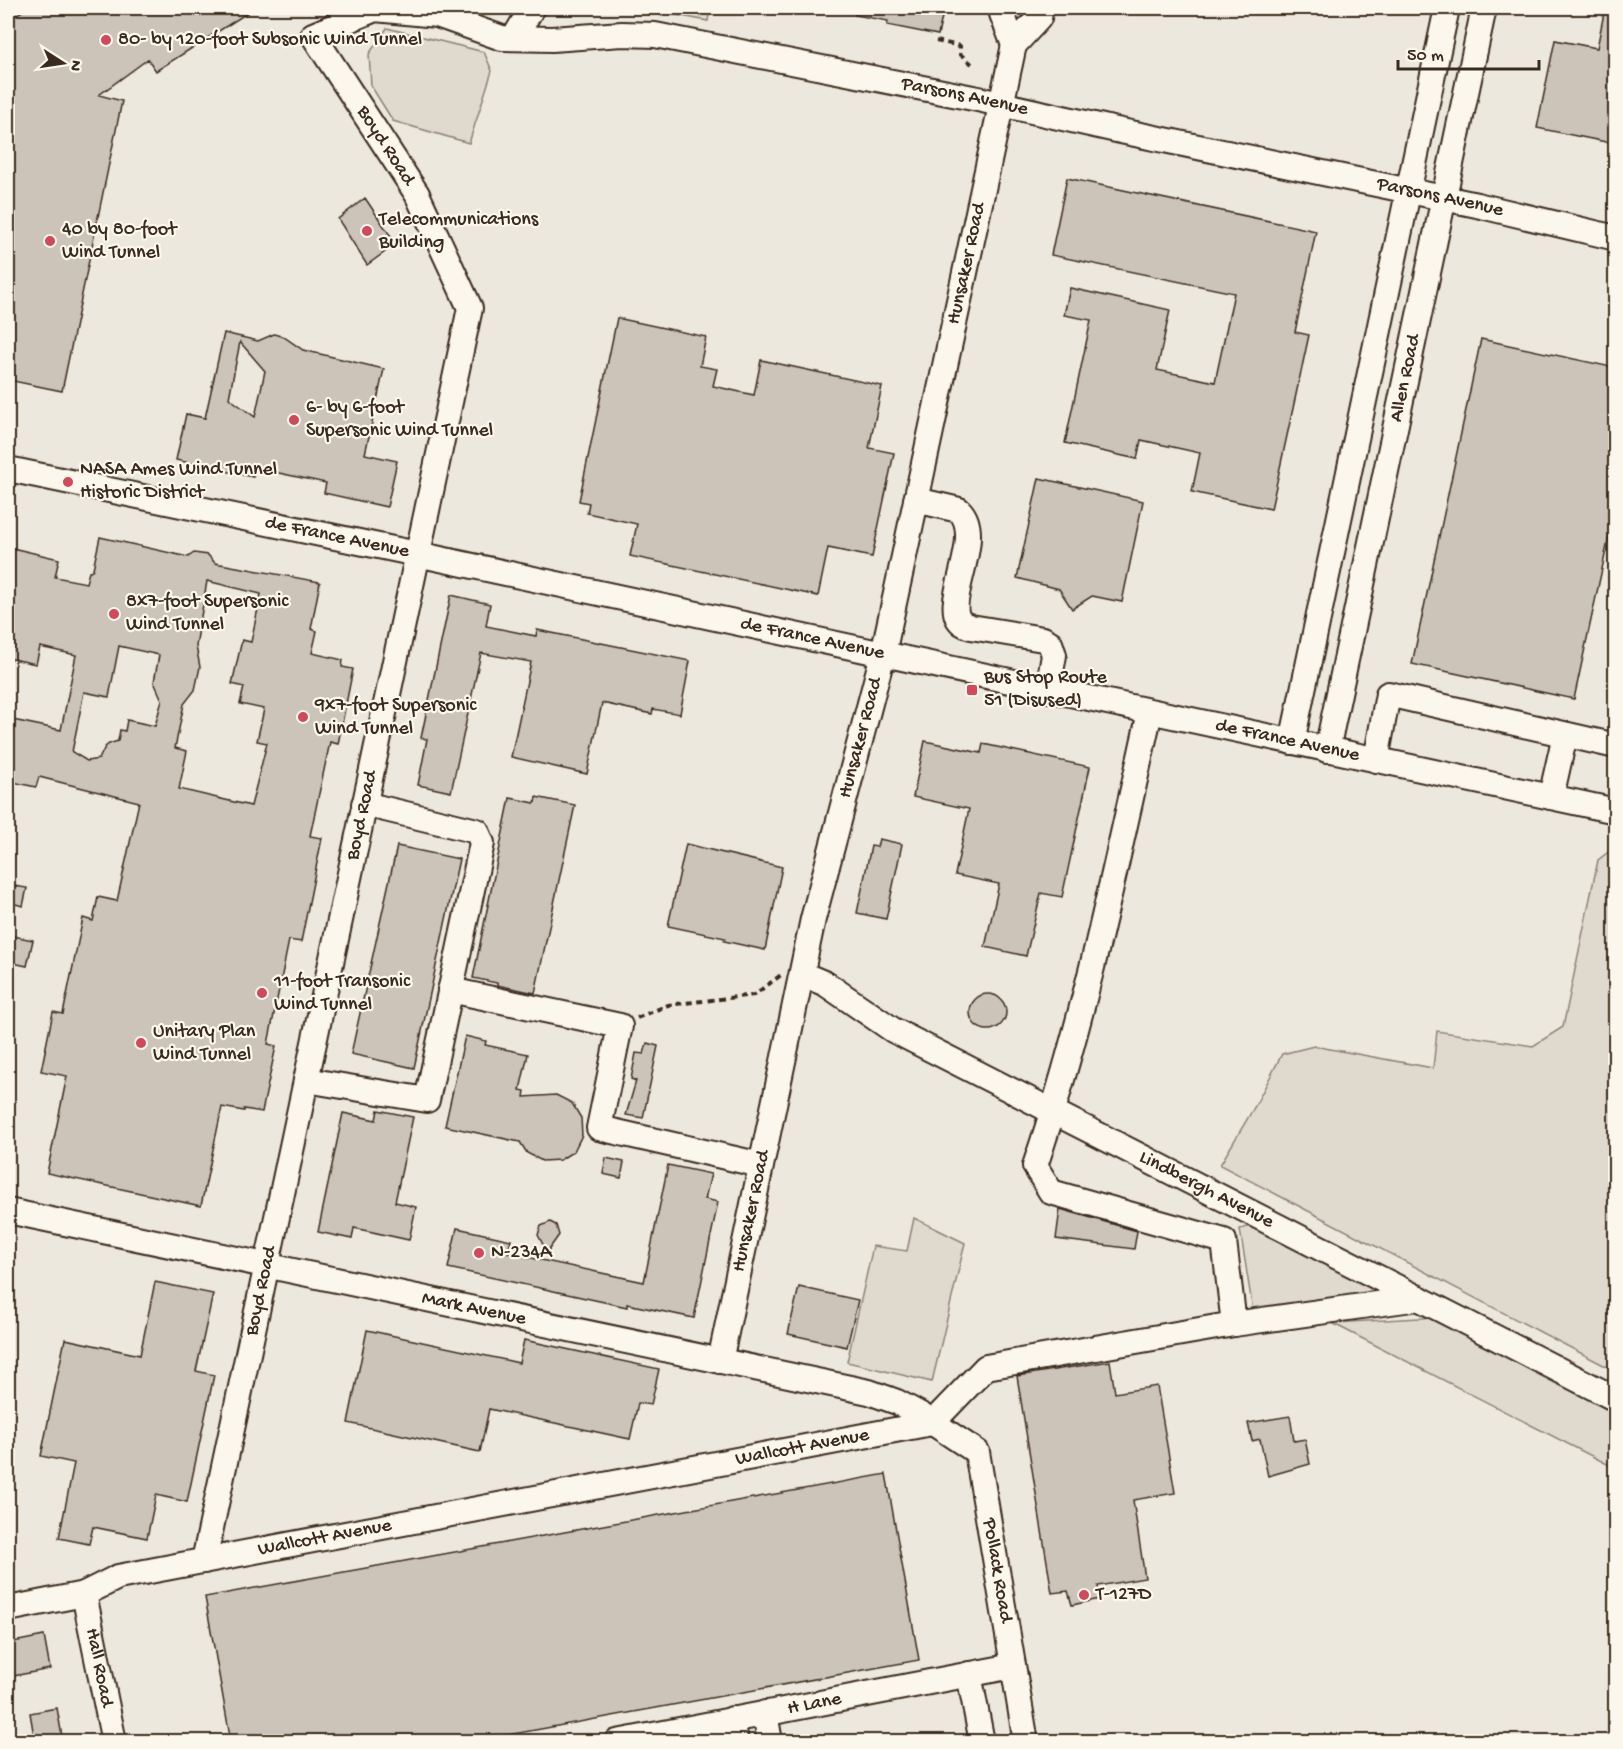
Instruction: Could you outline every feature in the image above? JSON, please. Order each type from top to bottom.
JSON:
[{"type":"street","points":[[514,38],[532,8]]},
{"type":"street","points":[[1003,8],[1002,14],[1014,45],[1039,18],[1041,8]]},
{"type":"street","name":"Allen Road","points":[[1292,742],[1447,8]]},
{"type":"street","name":"Allen Road","points":[[1327,750],[1484,8]]},
{"type":"street","name":"Parsons Avenue","points":[[313,35],[375,9],[437,15],[502,38],[552,39],[622,34],[655,35],[1001,105],[1408,191],[1616,238]]},
{"type":"street","name":"Boyd Road","points":[[204,1561],[470,308],[417,194],[313,35]]},
{"type":"street","name":"Hunsaker Road","points":[[720,1361],[813,919],[883,654],[970,240],[1014,45]]},
{"type":"street","name":"de France Avenue","points":[[8,469],[417,554],[1616,811]]},
{"type":"street","points":[[916,500],[959,510],[967,522],[966,555],[955,605],[961,623],[971,627],[1043,639],[1050,644],[1054,655],[1048,690]]},
{"type":"street","points":[[1376,760],[1388,694],[1616,746]]},
{"type":"street","points":[[1150,712],[1091,974],[1054,1111],[1035,1166],[1051,1192],[1224,1241]]},
{"type":"street","points":[[1551,797],[1565,735]]},
{"type":"street","points":[[306,1080],[427,1100],[482,843],[477,831],[364,804]]},
{"type":"street","name":"Lindbergh Avenue","points":[[801,974],[826,984],[893,1030],[1616,1399]]},
{"type":"street","points":[[450,990],[620,1026],[599,1128],[761,1165]]},
{"type":"street","points":[[1221,1197],[1234,1324]]},
{"type":"street","name":"Mark Avenue","points":[[8,1211],[869,1392],[897,1402],[932,1423]]},
{"type":"street","points":[[932,1423],[986,1367],[1234,1324],[1419,1298]]},
{"type":"street","name":"Wallcott Avenue","points":[[8,1609],[84,1594],[118,1577],[932,1423]]},
{"type":"street","name":"Pollack Road","points":[[932,1423],[977,1452],[1026,1742]]},
{"type":"street","name":"Hall Road","points":[[84,1594],[114,1742]]},
{"type":"street","name":"H Lane","points":[[617,1742],[734,1730],[765,1713],[1012,1666]]},
{"type":"street","points":[[969,1674],[982,1742]]},
{"type":"street","points":[[765,1713],[770,1742]]},
{"type":"path","points":[[936,40],[960,46],[960,54],[972,64]]},
{"type":"path","points":[[620,1026],[668,1005],[754,995],[780,975],[801,974]]},
{"type":"shaded area","points":[[8,8],[1615,8],[1615,1741],[8,1742]]},
{"type":"shaded area","points":[[639,8],[710,8],[708,21]]},
{"type":"shaded area","points":[[387,28],[484,52],[492,71],[469,143],[393,121],[371,86],[369,54]]},
{"type":"shaded area","points":[[1615,847],[1615,1371],[1220,1165],[1282,1054],[1314,1046],[1433,1068],[1437,1031],[1533,1046],[1563,1027],[1598,860]]},
{"type":"shaded area","points":[[914,1218],[965,1243],[932,1382],[847,1362],[873,1246],[907,1251]]},
{"type":"shaded area","points":[[1255,1225],[1385,1294],[1253,1311],[1240,1229]]},
{"type":"shaded area","points":[[1437,1317],[1615,1414],[1615,1468],[1332,1323]]},
{"type":"building","name":"40 by 80-foot Wind Tunnel","points":[[27,8],[255,8],[156,71],[148,59],[99,95],[122,101],[62,391],[8,380],[8,20]]},
{"type":"building","points":[[856,8],[944,8],[938,35],[887,25],[888,21],[855,15]]},
{"type":"building","points":[[1605,8],[1616,8],[1616,144],[1537,128],[1555,40],[1597,48]]},
{"type":"building","points":[[1067,178],[1316,231],[1295,332],[1309,335],[1271,509],[1192,492],[1200,453],[1141,440],[1137,459],[1065,443],[1091,320],[1064,315],[1070,288],[1170,310],[1157,370],[1215,382],[1234,293],[1051,255]]},
{"type":"building","name":"Telecommunications Building","points":[[365,198],[396,244],[367,265],[338,219]]},
{"type":"building","points":[[617,318],[706,337],[700,366],[717,369],[713,386],[754,395],[761,360],[882,386],[869,448],[894,453],[872,557],[828,548],[818,596],[630,556],[637,524],[587,513],[589,503],[579,501]]},
{"type":"building","name":"6- by 6-foot Supersonic Wind Tunnel","points":[[224,333],[258,341],[274,334],[284,337],[303,350],[384,369],[365,454],[397,461],[387,507],[324,493],[326,483],[255,468],[253,477],[176,460],[186,414],[205,418]],"holes":[[[240,342],[265,371],[255,417],[229,398]]]},
{"type":"building","points":[[1481,339],[1616,368],[1616,504],[1574,699],[1412,664]]},
{"type":"building","points":[[1039,478],[1143,501],[1122,602],[1092,596],[1072,609],[1059,589],[1017,578]]},
{"type":"building","points":[[100,537],[188,557],[194,553],[208,555],[215,563],[320,582],[311,629],[317,631],[312,653],[343,660],[342,667],[353,669],[338,744],[330,742],[310,836],[322,838],[301,942],[289,940],[268,1044],[276,1046],[262,1112],[222,1107],[201,1206],[47,1173],[67,1076],[41,1071],[53,1012],[63,1014],[83,918],[93,921],[98,897],[117,901],[139,802],[39,777],[36,787],[8,781],[8,719],[61,730],[76,655],[40,647],[36,664],[8,658],[8,547],[59,559],[55,577],[86,583],[89,572],[93,569]],"holes":[[[207,581],[261,594],[251,642],[242,640],[232,684],[244,687],[240,704],[264,709],[257,741],[267,743],[251,806],[179,789],[187,751],[175,748],[184,704],[195,690],[200,667],[196,646]],[[119,646],[159,655],[154,682],[162,700],[155,726],[127,720],[125,731],[120,730],[118,741],[105,747],[99,759],[87,761],[72,752],[84,692],[109,697]]]},
{"type":"building","points":[[451,595],[490,604],[486,626],[536,636],[537,630],[690,661],[680,714],[653,709],[652,714],[602,703],[587,774],[511,757],[531,662],[481,653],[451,792],[418,785],[427,739],[421,738]]},
{"type":"building","points":[[925,741],[981,753],[983,744],[1090,767],[1062,897],[1041,893],[1026,956],[985,947],[999,884],[955,875],[969,809],[913,797]]},
{"type":"building","points":[[536,797],[575,805],[535,993],[473,978],[510,798],[535,803]]},
{"type":"building","points":[[879,839],[902,844],[886,919],[857,913],[871,846],[877,847]]},
{"type":"building","points":[[686,844],[782,867],[765,950],[724,941],[725,938],[668,926]]},
{"type":"building","points":[[397,846],[459,859],[414,1068],[351,1054]]},
{"type":"building","points":[[8,885],[27,888],[23,906],[8,902]]},
{"type":"building","points":[[8,935],[33,940],[27,966],[8,962]]},
{"type":"building","points":[[988,994],[1001,999],[1006,1012],[1001,1025],[988,1030],[975,1025],[970,1012],[975,999]]},
{"type":"building","points":[[465,1036],[486,1041],[485,1045],[528,1054],[520,1090],[525,1091],[524,1097],[556,1095],[572,1103],[581,1118],[582,1135],[574,1151],[560,1160],[542,1161],[527,1153],[520,1142],[445,1126]]},
{"type":"building","points":[[647,1043],[658,1046],[643,1118],[626,1115],[636,1081],[631,1079],[636,1053],[644,1054]]},
{"type":"building","points":[[378,1110],[413,1117],[395,1202],[416,1207],[409,1240],[354,1228],[352,1239],[318,1232],[343,1113],[376,1120]]},
{"type":"building","points":[[606,1158],[624,1162],[621,1178],[603,1174]]},
{"type":"building","points":[[668,1165],[711,1174],[705,1199],[718,1202],[694,1318],[627,1304],[627,1307],[448,1268],[457,1228],[511,1240],[508,1253],[644,1282]]},
{"type":"building","points":[[1060,1209],[1137,1231],[1134,1249],[1056,1239]]},
{"type":"building","points":[[550,1222],[556,1225],[559,1235],[547,1252],[538,1235],[541,1226]]},
{"type":"building","points":[[155,1282],[213,1294],[196,1371],[214,1375],[187,1502],[156,1495],[147,1538],[93,1527],[89,1544],[59,1538],[74,1463],[41,1456],[65,1339],[140,1355]]},
{"type":"building","points":[[799,1287],[858,1300],[847,1347],[788,1334]]},
{"type":"building","points":[[367,1330],[519,1363],[524,1340],[659,1369],[651,1405],[638,1403],[630,1439],[489,1409],[480,1452],[348,1423]]},
{"type":"building","points":[[1110,1361],[1115,1393],[1157,1386],[1175,1493],[1133,1500],[1145,1578],[1098,1586],[1100,1599],[1072,1605],[1068,1591],[1052,1593],[1017,1376]]},
{"type":"building","points":[[1290,1416],[1294,1441],[1305,1439],[1310,1464],[1268,1476],[1260,1439],[1252,1441],[1248,1423]]},
{"type":"building","points":[[886,1474],[919,1660],[469,1742],[231,1742],[205,1597]]},
{"type":"building","points":[[44,1636],[50,1669],[8,1677],[8,1643]]},
{"type":"building","points":[[57,1708],[63,1742],[35,1742],[30,1713]]},
{"type":"place","name":"80- by 120-foot Subsonic Wind Tunnel","points":[[106,40]]},
{"type":"place","name":"Telecommunications Building","points":[[367,231]]},
{"type":"place","name":"40 by 80-foot Wind Tunnel","points":[[50,241]]},
{"type":"place","name":"6- by 6-foot Supersonic Wind Tunnel","points":[[294,420]]},
{"type":"place","name":"NASA Ames Wind Tunnel Historic District","points":[[68,482]]},
{"type":"place","name":"8x7-foot Supersonic Wind Tunnel","points":[[114,614]]},
{"type":"place","name":"Bus Stop Route 51 (Disused)","points":[[972,690]]},
{"type":"place","name":"9x7-foot Supersonic Wind Tunnel","points":[[303,717]]},
{"type":"place","name":"11-foot Transonic Wind Tunnel","points":[[262,993]]},
{"type":"place","name":"Unitary Plan Wind Tunnel","points":[[141,1043]]},
{"type":"place","name":"N-234A","points":[[479,1253]]},
{"type":"place","name":"T-127D","points":[[1084,1595]]}]
